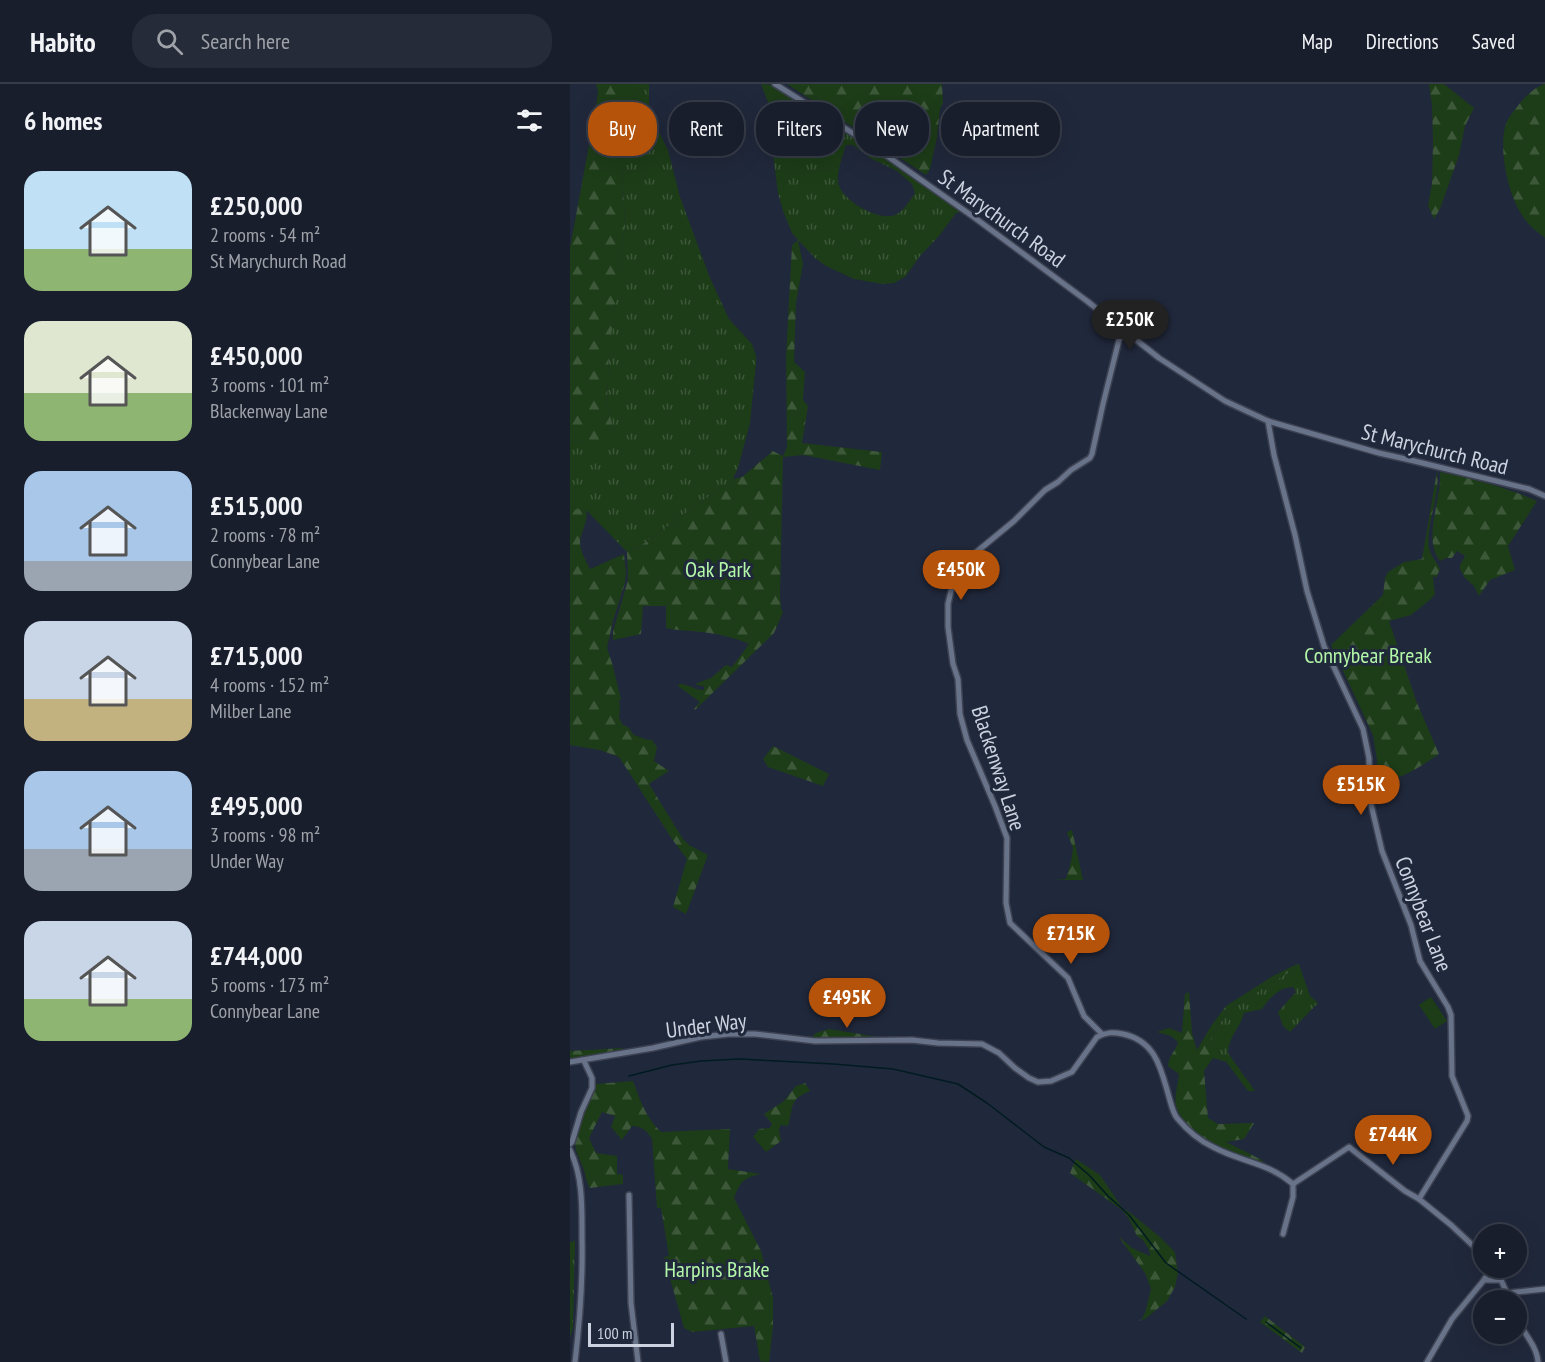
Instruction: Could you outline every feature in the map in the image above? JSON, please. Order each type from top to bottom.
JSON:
[{"type":"street","name":"St Marychurch Road","points":[[775,84],[899,164],[1087,301],[1159,358],[1226,401],[1268,421],[1379,453],[1528,489],[1545,496]]},
{"type":"street","name":"Blackenway Lane","points":[[1102,1034],[1084,1016],[1068,978],[1010,923],[1006,903],[1007,838],[960,714],[958,679],[953,664],[948,627],[948,604],[951,591],[974,554],[1014,521],[1045,490],[1090,458],[1119,340],[1124,331]]},
{"type":"street","name":"Connybear Lane","points":[[1268,421],[1307,591],[1324,646],[1363,729],[1369,758],[1370,800],[1382,851],[1410,925],[1420,961],[1451,1015],[1452,1076],[1468,1116],[1419,1199]]},
{"type":"street","name":"Under Way","points":[[570,1062],[653,1048],[701,1037],[729,1034],[755,1034],[815,1041],[912,1040],[982,1044],[999,1053],[1015,1068],[1038,1082],[1051,1081],[1072,1072],[1096,1037],[1102,1034]]},
{"type":"street","points":[[1102,1034],[1132,1036],[1150,1048],[1161,1067],[1175,1117],[1194,1134],[1213,1147],[1281,1174],[1293,1184]]},
{"type":"street","points":[[570,1144],[592,1088],[584,1060]]},
{"type":"street","points":[[1293,1184],[1349,1147],[1405,1191],[1419,1199],[1473,1246]]},
{"type":"street","points":[[570,1150],[578,1173],[582,1211],[583,1270],[573,1346],[575,1362]]},
{"type":"street","points":[[1283,1234],[1293,1197],[1293,1184]]},
{"type":"street","points":[[629,1195],[631,1303],[638,1362]]},
{"type":"street","points":[[1427,1362],[1452,1319],[1484,1280],[1501,1280],[1506,1290]]},
{"type":"street","points":[[1527,1291],[1545,1289]]},
{"type":"street","points":[[721,1334],[724,1362]]},
{"type":"street","points":[[1527,1336],[1538,1357],[1538,1362]]},
{"type":"green space","points":[[596,84],[644,84],[630,102],[597,102]]},
{"type":"green space","points":[[644,84],[649,84],[649,102],[630,102]]},
{"type":"green space","points":[[761,84],[781,89],[799,102],[768,102]]},
{"type":"green space","points":[[787,84],[942,84],[943,102],[941,102],[930,169],[926,175],[897,156],[929,156],[929,102],[855,102],[855,129],[843,121],[843,102],[814,102]]},
{"type":"green space","points":[[1429,84],[1444,84],[1474,108],[1465,126],[1459,155],[1440,209],[1434,219],[1428,206],[1432,184],[1433,141]]},
{"type":"green space","points":[[1545,84],[1545,238],[1527,222],[1517,206],[1506,172],[1503,137],[1509,117],[1520,103],[1528,94]]},
{"type":"green space","points":[[657,128],[668,150],[680,197],[710,278],[729,319],[752,344],[756,356],[750,423],[733,479],[643,544],[627,552],[586,510],[570,510],[570,440],[616,443],[607,403],[609,348],[625,226],[621,156],[657,156]]},
{"type":"green space","points":[[843,129],[855,137],[855,146],[846,145],[843,155]]},
{"type":"green space","points":[[588,150],[588,156],[621,156],[625,226],[609,354],[607,403],[617,444],[570,440],[570,248]]},
{"type":"green space","points":[[774,156],[843,156],[838,176],[842,191],[855,204],[864,209],[882,216],[890,216],[897,214],[905,207],[915,193],[912,184],[897,171],[868,156],[883,156],[962,212],[956,213],[905,277],[894,283],[882,284],[854,279],[826,266],[815,258],[792,233],[778,193]]},
{"type":"green space","name":"Oak Park","points":[[798,240],[803,264],[796,303],[794,362],[805,372],[803,400],[808,406],[802,443],[882,452],[880,470],[803,455],[783,457],[780,595],[783,612],[774,633],[695,710],[700,702],[678,686],[679,684],[704,690],[704,686],[696,685],[697,683],[711,678],[726,665],[732,667],[749,644],[720,635],[666,628],[666,606],[643,606],[641,634],[613,640],[613,631],[628,580],[627,552],[643,544],[733,479],[742,477],[773,451],[783,456],[787,447],[786,357],[792,245]]},
{"type":"green space","name":"Connybear Break","points":[[1437,471],[1437,490],[1428,539],[1430,551],[1440,569],[1436,578],[1433,577],[1435,594],[1411,615],[1389,621],[1417,703],[1439,754],[1402,776],[1377,784],[1377,760],[1373,735],[1331,645],[1383,595],[1388,572],[1404,562],[1422,559]]},
{"type":"green space","points":[[1440,472],[1489,484],[1537,501],[1508,546],[1515,570],[1490,580],[1479,596],[1460,569],[1465,556],[1457,551],[1452,558],[1440,561],[1435,552],[1433,530]]},
{"type":"green space","points":[[586,509],[580,545],[590,569],[624,554],[625,583],[607,648],[621,699],[619,717],[622,724],[628,727],[634,735],[652,740],[657,747],[654,761],[669,771],[649,784],[683,839],[689,845],[708,855],[686,914],[673,907],[687,859],[619,757],[600,750],[570,745],[570,510]]},
{"type":"green space","points":[[773,746],[829,774],[823,786],[768,767],[763,759]]},
{"type":"green space","points":[[1072,830],[1083,880],[1052,880],[1066,879],[1073,848],[1067,832]]},
{"type":"green space","points":[[1299,964],[1310,996],[1318,1003],[1290,1032],[1283,1026],[1278,1012],[1296,992],[1293,987],[1283,989],[1262,1009],[1244,1013],[1230,1042],[1228,1053],[1255,1091],[1248,1091],[1210,1040],[1228,1010]]},
{"type":"green space","points":[[1295,965],[1296,968],[1228,1010],[1210,1040],[1227,1062],[1213,1058],[1204,1071],[1208,1118],[1218,1124],[1254,1123],[1244,1139],[1226,1142],[1264,1163],[1213,1143],[1201,1136],[1181,1117],[1176,1106],[1179,1074],[1168,1066],[1178,1042],[1171,1036],[1157,1032],[1169,1028],[1182,1033],[1185,994],[1189,992],[1192,1033],[1197,1050],[1226,1006]]},
{"type":"green space","points":[[1431,997],[1447,1021],[1435,1029],[1419,1005]]},
{"type":"green space","points":[[829,1029],[878,1037],[812,1037],[816,1033]]},
{"type":"green space","points":[[623,1048],[618,1054],[570,1062],[570,1051]]},
{"type":"green space","name":"Harpins Brake","points":[[633,1081],[647,1115],[661,1132],[730,1129],[728,1169],[761,1174],[743,1181],[734,1198],[761,1251],[773,1298],[769,1362],[760,1361],[754,1326],[692,1332],[684,1328],[664,1257],[669,1256],[661,1208],[657,1208],[652,1139],[646,1131],[632,1126],[622,1140],[611,1127],[615,1116],[602,1112],[589,1138],[596,1153],[617,1156],[617,1174],[623,1175],[623,1184],[590,1188],[587,1182],[575,1143],[577,1129],[596,1084]]},
{"type":"green space","points":[[805,1083],[810,1091],[795,1101],[788,1126],[781,1125],[779,1129],[781,1141],[766,1152],[753,1137],[759,1129],[770,1128],[772,1124],[764,1114],[784,1101],[796,1086]]},
{"type":"green space","points":[[1076,1159],[1100,1175],[1123,1209],[1160,1237],[1175,1252],[1178,1273],[1175,1287],[1167,1301],[1145,1319],[1138,1321],[1142,1319],[1146,1310],[1151,1289],[1145,1273],[1118,1236],[1132,1248],[1150,1256],[1149,1250],[1143,1240],[1137,1236],[1122,1210],[1070,1173]]},
{"type":"green space","points":[[575,1241],[573,1327],[570,1338],[570,1242]]},
{"type":"green space","points":[[1265,1316],[1305,1347],[1302,1353],[1260,1322]]},
{"type":"waterway","points":[[629,1076],[672,1065],[739,1059],[893,1069],[958,1084],[987,1103],[1044,1147],[1069,1158],[1129,1215],[1166,1263],[1246,1319]]},
{"type":"waterway","points":[[1266,1322],[1301,1348]]}]
